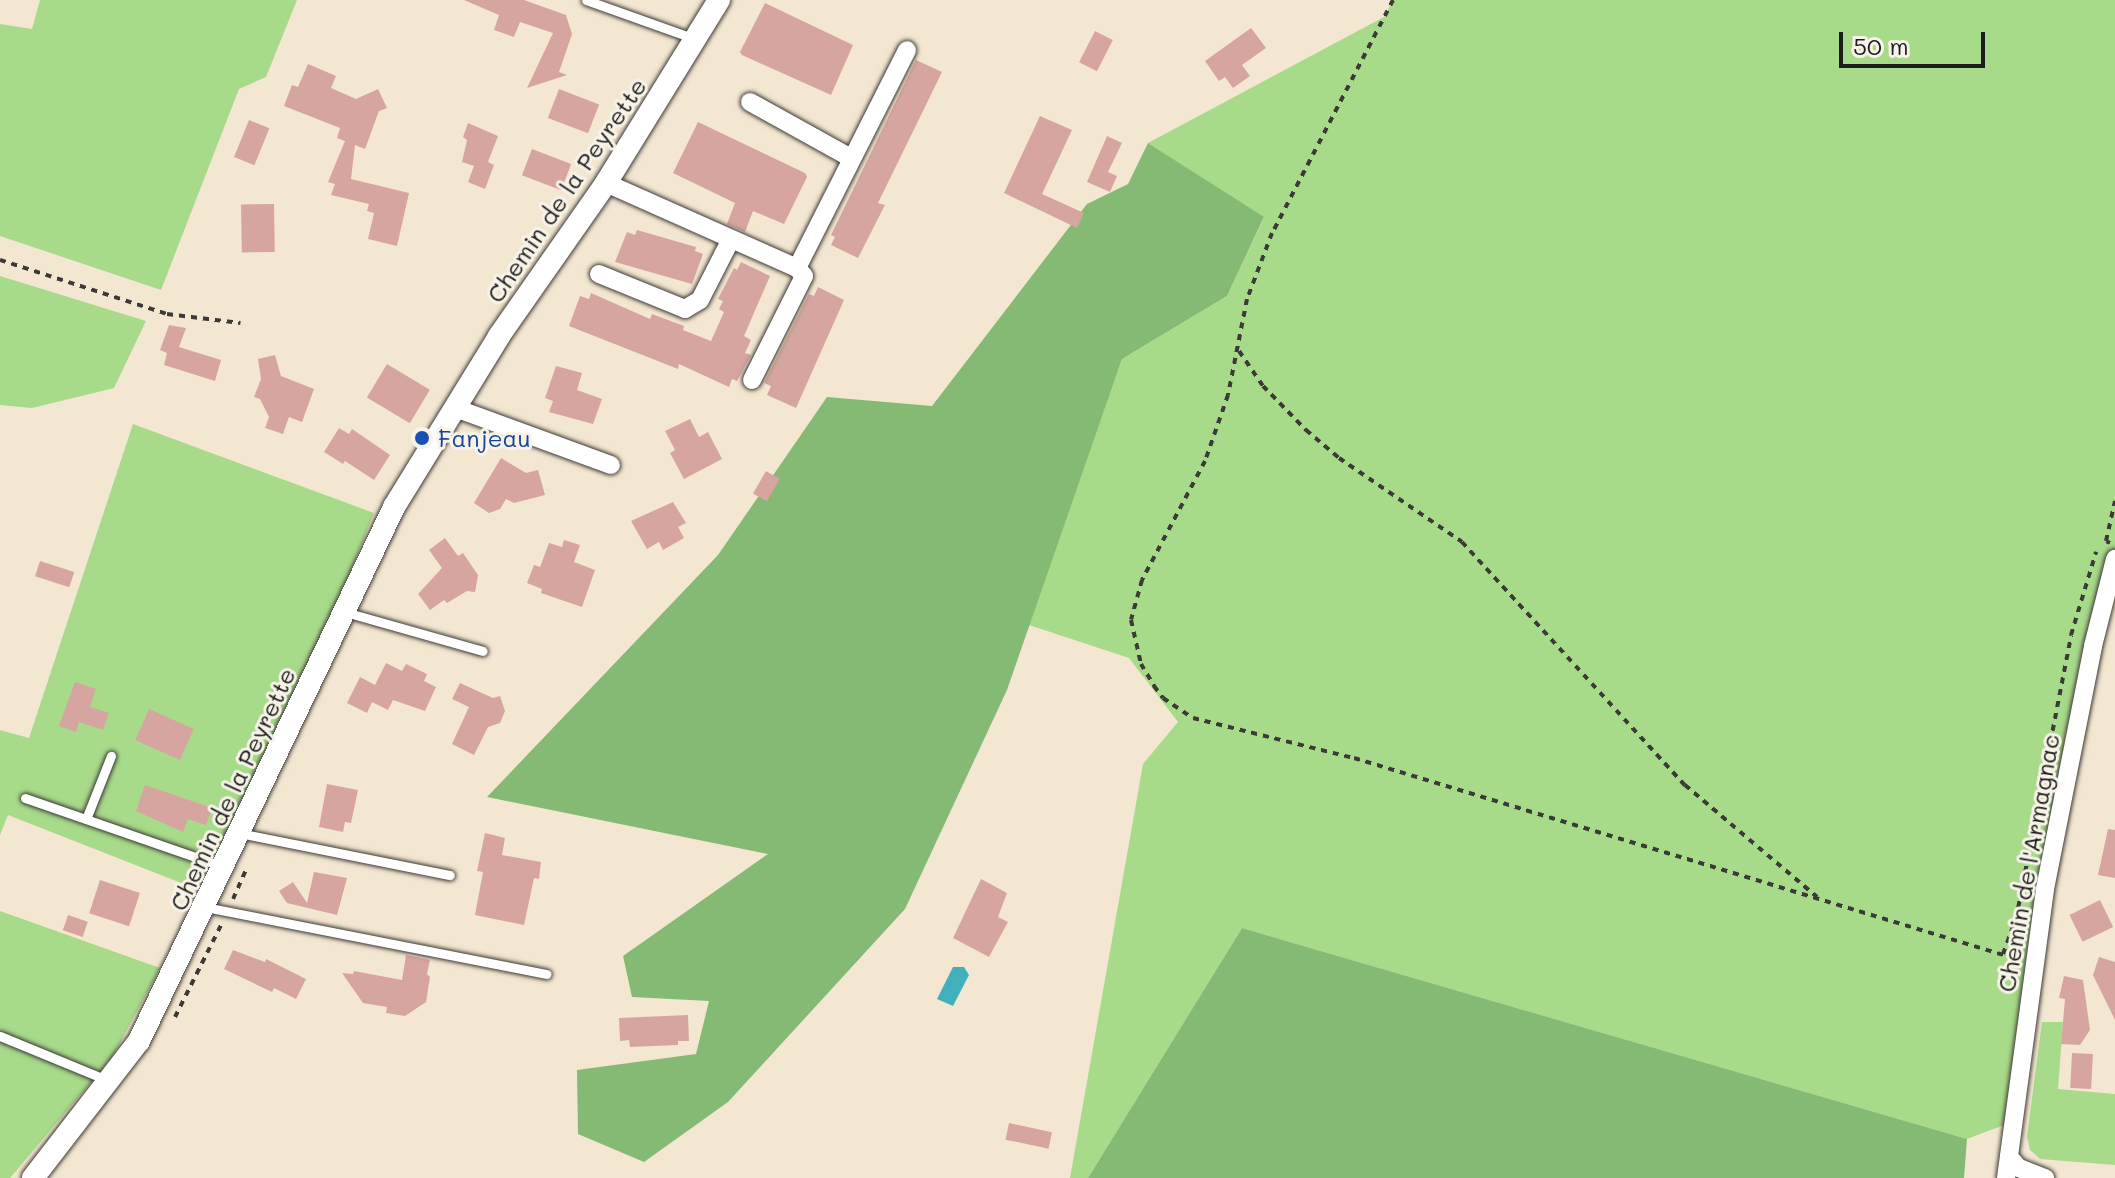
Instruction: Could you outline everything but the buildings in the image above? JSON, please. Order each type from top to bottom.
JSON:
[{"type":"street","name":"Chemin de la Peyrette","points":[[33,1178],[139,1041],[224,867],[250,836],[345,612],[394,507],[499,336],[606,183],[719,0]]},
{"type":"street","points":[[797,268],[907,50]]},
{"type":"street","points":[[750,102],[851,158]]},
{"type":"street","points":[[606,183],[730,241],[797,268],[804,276],[752,380]]},
{"type":"street","points":[[599,274],[685,309],[700,300],[730,241]]},
{"type":"street","points":[[455,408],[611,465]]},
{"type":"street","name":"Chemin de l'Armagnac","points":[[2006,1178],[2033,963],[2080,708],[2115,559]]},
{"type":"street","points":[[2009,1157],[2013,1178]]},
{"type":"street","points":[[2009,1157],[2019,1168],[2045,1178]]},
{"type":"lane","points":[[586,0],[695,40]]},
{"type":"lane","points":[[345,612],[483,651]]},
{"type":"lane","points":[[86,819],[111,756]]},
{"type":"lane","points":[[25,798],[224,867]]},
{"type":"lane","points":[[250,836],[450,875]]},
{"type":"lane","points":[[205,907],[546,974]]},
{"type":"lane","points":[[0,1036],[110,1082]]},
{"type":"path","points":[[1393,0],[1272,233],[1247,299],[1228,395],[1205,461],[1142,580],[1131,620],[1141,664],[1163,698],[1193,718],[1354,758],[2033,963]]},
{"type":"path","points":[[0,260],[167,314],[240,323]]},
{"type":"path","points":[[1238,349],[1263,386],[1306,430],[1339,458],[1462,542],[1685,785],[1820,899]]},
{"type":"path","points":[[2003,954],[2016,919],[2071,635],[2092,557],[2106,541],[2115,501]]},
{"type":"path","points":[[2106,541],[2115,545]]},
{"type":"path","points":[[169,1028],[196,982],[227,912],[250,836]]},
{"type":"green space","points":[[40,0],[297,0],[266,77],[239,89],[161,290],[0,236],[0,24],[32,29]]},
{"type":"green space","points":[[1393,0],[2115,0],[2115,559],[2107,585],[2012,1122],[1967,1139],[1242,928],[1088,1178],[1070,1178],[1143,764],[1178,722],[1129,658],[1029,625],[1122,359],[1227,296],[1264,218],[1148,143],[1384,17]]},
{"type":"green space","points":[[1148,143],[1264,217],[1227,296],[1122,359],[1007,690],[905,909],[728,1102],[644,1162],[578,1134],[577,1070],[696,1054],[709,1001],[632,997],[623,956],[768,854],[487,797],[718,555],[827,397],[932,406],[1087,204],[1128,184]]},
{"type":"green space","points":[[0,276],[146,321],[114,388],[32,408],[0,405]]},
{"type":"green space","points":[[133,424],[374,513],[341,595],[199,890],[8,815],[0,835],[0,730],[29,738]]},
{"type":"green space","points":[[0,911],[160,968],[113,1056],[10,1178],[0,1178]]},
{"type":"green space","points":[[1242,928],[1967,1139],[1964,1178],[1088,1178]]},
{"type":"green space","points":[[2042,1022],[2063,1022],[2058,1089],[2115,1094],[2115,1165],[2040,1159],[2030,1150],[2027,1137]]},
{"type":"water","points":[[953,967],[964,967],[969,975],[953,1006],[937,999]]},
{"type":"place","name":"Fanjeau","points":[[422,438]]}]
